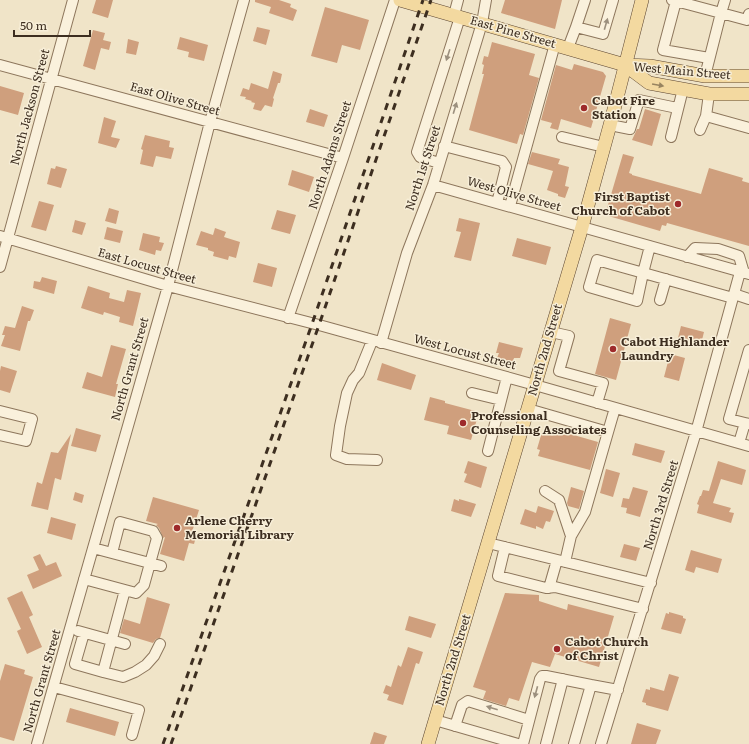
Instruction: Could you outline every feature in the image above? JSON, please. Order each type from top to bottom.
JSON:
[{"type":"main road","name":"East Pine Street","points":[[400,0],[555,44],[625,66]]},
{"type":"main road","name":"North 2nd Street","points":[[428,744],[582,227],[642,0]]},
{"type":"main road","name":"West Main Street","points":[[625,66],[650,66],[704,76],[749,76]]},
{"type":"main road","name":"West Main Street","points":[[625,66],[649,83],[710,94],[749,94]]},
{"type":"street","name":"North Jackson Street","points":[[0,267],[4,237],[73,0]]},
{"type":"street","name":"North Grant Street","points":[[37,744],[168,286],[210,122],[244,0]]},
{"type":"street","name":"North Adams Street","points":[[288,318],[344,158],[394,0]]},
{"type":"street","points":[[439,163],[420,156],[417,152],[457,16],[458,0]]},
{"type":"street","name":"North 1st Street","points":[[377,460],[347,459],[336,455],[347,393],[353,380],[359,373],[377,342],[407,253],[433,185],[482,23],[486,0]]},
{"type":"street","points":[[568,48],[585,0]]},
{"type":"street","points":[[576,27],[603,34],[613,0]]},
{"type":"street","points":[[704,76],[725,0]]},
{"type":"street","points":[[709,58],[663,50],[674,1],[747,20],[749,14]]},
{"type":"street","points":[[510,206],[555,44]]},
{"type":"street","name":"East Olive Street","points":[[0,65],[344,158]]},
{"type":"street","points":[[672,137],[683,89]]},
{"type":"street","points":[[700,130],[706,116],[710,94]]},
{"type":"street","points":[[610,125],[630,129],[639,100],[678,108]]},
{"type":"street","points":[[706,116],[749,128]]},
{"type":"street","points":[[562,137],[604,147]]},
{"type":"street","points":[[444,146],[502,161],[506,166],[497,203]]},
{"type":"street","name":"West Olive Street","points":[[433,185],[744,273]]},
{"type":"street","name":"East Locust Street","points":[[4,237],[168,286],[288,318]]},
{"type":"street","points":[[650,246],[643,273],[637,300],[589,287],[597,260],[643,273],[666,279],[749,299]]},
{"type":"street","points":[[687,257],[695,248],[718,249],[739,256],[744,273]]},
{"type":"street","name":"North 3rd Street","points":[[601,744],[696,432],[734,296],[744,273]]},
{"type":"street","points":[[660,300],[666,279]]},
{"type":"street","name":"West Locust Street","points":[[288,318],[319,325],[507,377],[749,446]]},
{"type":"street","points":[[551,332],[569,336],[559,371],[603,383],[598,403]]},
{"type":"street","points":[[739,443],[747,424],[729,418],[749,350]]},
{"type":"street","points":[[488,451],[507,377]]},
{"type":"street","points":[[472,393],[501,400]]},
{"type":"street","points":[[549,588],[570,536],[585,512],[615,408]]},
{"type":"street","points":[[528,409],[608,432]]},
{"type":"street","points":[[0,410],[32,419],[26,442],[0,435]]},
{"type":"street","points":[[545,491],[559,500],[570,536]]},
{"type":"street","points":[[84,579],[136,593],[144,585],[157,538],[153,531],[120,522],[112,553]]},
{"type":"street","points":[[488,543],[651,583]]},
{"type":"street","points":[[505,547],[498,576],[546,588],[555,587],[643,609]]},
{"type":"street","points":[[93,548],[161,566]]},
{"type":"street","points":[[103,672],[125,590]]},
{"type":"street","points":[[70,629],[125,644]]},
{"type":"street","points":[[84,633],[75,664],[123,677],[146,665],[154,656],[160,644]]},
{"type":"street","points":[[523,744],[542,676],[618,690]]},
{"type":"street","points":[[546,744],[563,679]]},
{"type":"street","points":[[574,744],[591,684]]},
{"type":"street","points":[[54,686],[139,710],[132,735]]},
{"type":"street","points":[[455,726],[462,705],[468,701],[529,720]]},
{"type":"street","points":[[435,720],[518,744]]},
{"type":"building","points":[[96,0],[113,0],[108,18],[92,13]]},
{"type":"building","points":[[255,0],[279,0],[291,4],[290,7],[297,10],[293,21],[269,13],[271,7],[255,2]]},
{"type":"building","points":[[505,0],[562,0],[555,29],[501,13]]},
{"type":"building","points":[[325,7],[369,20],[360,50],[342,45],[337,63],[311,56]]},
{"type":"building","points":[[257,27],[270,30],[266,45],[253,41]]},
{"type":"building","points":[[93,30],[105,33],[103,40],[111,42],[109,50],[101,48],[95,70],[83,66]]},
{"type":"building","points":[[180,37],[208,45],[204,61],[188,57],[189,52],[177,49]]},
{"type":"building","points":[[128,39],[139,42],[136,55],[126,53]]},
{"type":"building","points":[[492,42],[535,54],[529,75],[539,78],[523,135],[520,134],[517,144],[469,130],[484,74],[482,74],[484,65],[482,64],[484,56],[488,57]]},
{"type":"building","name":"Cabot Fire Station","points":[[574,64],[603,72],[606,76],[591,128],[561,119],[558,130],[550,128],[552,123],[541,120],[556,65],[572,70]]},
{"type":"building","points":[[273,71],[282,74],[280,83],[278,83],[273,98],[272,107],[265,105],[261,111],[253,109],[255,103],[245,99],[246,97],[240,96],[243,88],[249,90],[251,83],[268,89]]},
{"type":"building","points":[[0,86],[24,93],[18,115],[0,110]]},
{"type":"building","points":[[310,109],[328,115],[324,127],[306,122]]},
{"type":"building","points":[[645,109],[661,114],[652,146],[632,140],[637,129],[639,129]]},
{"type":"building","points":[[104,117],[116,121],[111,137],[120,139],[116,148],[98,143]]},
{"type":"building","points":[[145,135],[170,141],[169,147],[174,148],[171,159],[156,156],[153,167],[140,164],[143,150],[141,149]]},
{"type":"building","points":[[532,152],[560,159],[558,164],[569,167],[565,186],[569,187],[565,198],[547,190],[553,171],[528,164]]},
{"type":"building","name":"First Baptist Church of Cabot","points":[[623,154],[634,157],[629,173],[632,175],[701,194],[709,168],[743,178],[742,181],[749,183],[749,246],[667,223],[666,226],[662,225],[660,231],[605,215]]},
{"type":"building","points":[[56,166],[67,169],[61,188],[47,184],[51,168],[55,169]]},
{"type":"building","points":[[292,170],[314,177],[309,192],[288,185]]},
{"type":"building","points":[[39,201],[54,205],[46,231],[31,227]]},
{"type":"building","points":[[109,208],[119,211],[116,224],[105,221]]},
{"type":"building","points":[[277,210],[296,215],[290,234],[271,229]]},
{"type":"building","points":[[459,218],[480,223],[471,261],[454,257],[461,232],[456,231]]},
{"type":"building","points":[[75,220],[86,223],[82,235],[72,232]]},
{"type":"building","points":[[107,227],[123,231],[120,243],[104,239]]},
{"type":"building","points":[[215,228],[226,232],[224,237],[240,242],[236,258],[229,256],[228,260],[213,256],[214,252],[208,250],[208,248],[196,245],[201,231],[213,235]]},
{"type":"building","points":[[143,233],[160,237],[159,242],[164,243],[161,251],[156,250],[155,255],[139,250]]},
{"type":"building","points":[[517,238],[551,247],[546,265],[512,256]]},
{"type":"building","points":[[258,263],[277,268],[272,287],[253,282]]},
{"type":"building","points":[[42,277],[57,281],[54,294],[33,288],[34,281],[40,282]]},
{"type":"building","points":[[88,286],[110,293],[109,298],[124,302],[127,290],[141,293],[133,326],[119,322],[120,317],[104,312],[103,315],[81,308]]},
{"type":"building","points":[[22,306],[34,310],[30,321],[28,321],[20,351],[1,346],[5,335],[2,335],[5,326],[15,328]]},
{"type":"building","name":"Cabot Highlander Laundry","points":[[610,318],[631,324],[616,380],[595,374]]},
{"type":"building","points":[[681,326],[704,332],[701,344],[678,338]]},
{"type":"building","points":[[499,342],[523,348],[520,358],[514,358],[513,362],[497,358],[499,353],[496,353]]},
{"type":"building","points":[[111,345],[126,349],[116,384],[118,384],[115,397],[82,388],[87,372],[102,377]]},
{"type":"building","points":[[670,354],[685,358],[679,381],[664,377]]},
{"type":"building","points":[[382,363],[416,375],[411,390],[377,380]]},
{"type":"building","points":[[1,366],[17,371],[10,393],[0,390]]},
{"type":"building","points":[[430,397],[445,401],[445,403],[479,412],[471,440],[447,434],[449,426],[424,420]]},
{"type":"building","points":[[546,427],[598,442],[590,470],[538,456],[540,450],[537,449],[542,432],[545,432]]},
{"type":"building","points":[[76,428],[101,435],[96,452],[71,446]]},
{"type":"building","points":[[71,434],[61,480],[55,478],[48,510],[31,506],[37,482],[42,484],[51,452],[58,453]]},
{"type":"building","points":[[635,443],[665,451],[661,463],[632,455]]},
{"type":"building","points":[[468,461],[487,467],[481,488],[464,482],[467,474],[464,473]]},
{"type":"building","points":[[718,461],[746,470],[742,485],[721,479],[713,503],[731,508],[729,512],[734,513],[731,523],[697,513],[699,505],[697,504],[700,496],[703,490],[709,491]]},
{"type":"building","points":[[606,469],[620,473],[613,497],[600,493]]},
{"type":"building","points":[[571,487],[584,491],[579,509],[568,506],[567,503]]},
{"type":"building","points":[[633,487],[648,491],[640,517],[626,513],[627,508],[621,507],[623,498],[629,499]]},
{"type":"building","points":[[75,492],[84,495],[82,503],[73,500]]},
{"type":"building","name":"Arlene Cherry Memorial Library","points":[[153,497],[199,510],[192,532],[197,533],[194,544],[189,543],[184,561],[160,554],[165,537],[163,538],[159,528],[156,525],[158,524],[146,521]]},
{"type":"building","points":[[454,499],[476,504],[471,517],[451,511]]},
{"type":"building","points":[[538,506],[554,511],[550,522],[546,521],[543,529],[536,526],[536,529],[520,524],[525,509],[536,513]]},
{"type":"building","points":[[51,517],[76,524],[72,540],[47,533]]},
{"type":"building","points":[[624,544],[640,548],[636,561],[620,557]]},
{"type":"building","points":[[691,550],[722,559],[718,573],[696,567],[694,573],[685,570]]},
{"type":"building","points":[[40,554],[46,566],[56,562],[62,576],[33,589],[27,575],[39,570],[33,557]]},
{"type":"building","points":[[22,591],[33,615],[29,617],[42,647],[27,654],[17,631],[21,629],[7,598]]},
{"type":"building","name":"Cabot Church of Christ","points":[[505,593],[539,595],[539,601],[567,610],[568,604],[614,616],[599,667],[555,654],[550,667],[532,662],[519,701],[509,698],[506,706],[483,699],[486,691],[473,687]]},
{"type":"building","points":[[147,597],[170,604],[160,638],[156,639],[153,643],[120,633],[124,619],[140,624]]},
{"type":"building","points":[[669,612],[683,616],[683,618],[686,619],[681,634],[661,629],[666,613],[669,614]]},
{"type":"building","points":[[409,616],[436,624],[431,638],[405,630]]},
{"type":"building","points":[[408,647],[423,652],[419,664],[416,663],[403,705],[387,700],[389,695],[383,693],[386,685],[391,687],[398,665],[401,667]]},
{"type":"building","points":[[5,664],[25,670],[24,674],[33,677],[14,741],[0,737],[0,681]]},
{"type":"building","points":[[669,674],[679,677],[668,711],[646,705],[646,703],[642,702],[646,689],[650,690],[650,687],[664,691]]},
{"type":"building","points":[[70,708],[119,722],[115,736],[66,722]]},
{"type":"building","points":[[637,723],[661,730],[656,744],[631,744]]},
{"type":"building","points":[[374,732],[387,736],[384,744],[370,744]]},
{"type":"railway","points":[[163,744],[312,324],[423,0]]},
{"type":"railway","points":[[171,744],[319,325],[431,0]]},
{"type":"place","name":"Cabot Fire Station","points":[[584,108]]},
{"type":"place","name":"First Baptist Church of Cabot","points":[[678,204]]},
{"type":"place","name":"Cabot Highlander Laundry","points":[[613,349]]},
{"type":"place","name":"Professional Counseling Associates","points":[[463,423]]},
{"type":"place","name":"Arlene Cherry Memorial Library","points":[[177,528]]},
{"type":"place","name":"Cabot Church of Christ","points":[[557,649]]}]
